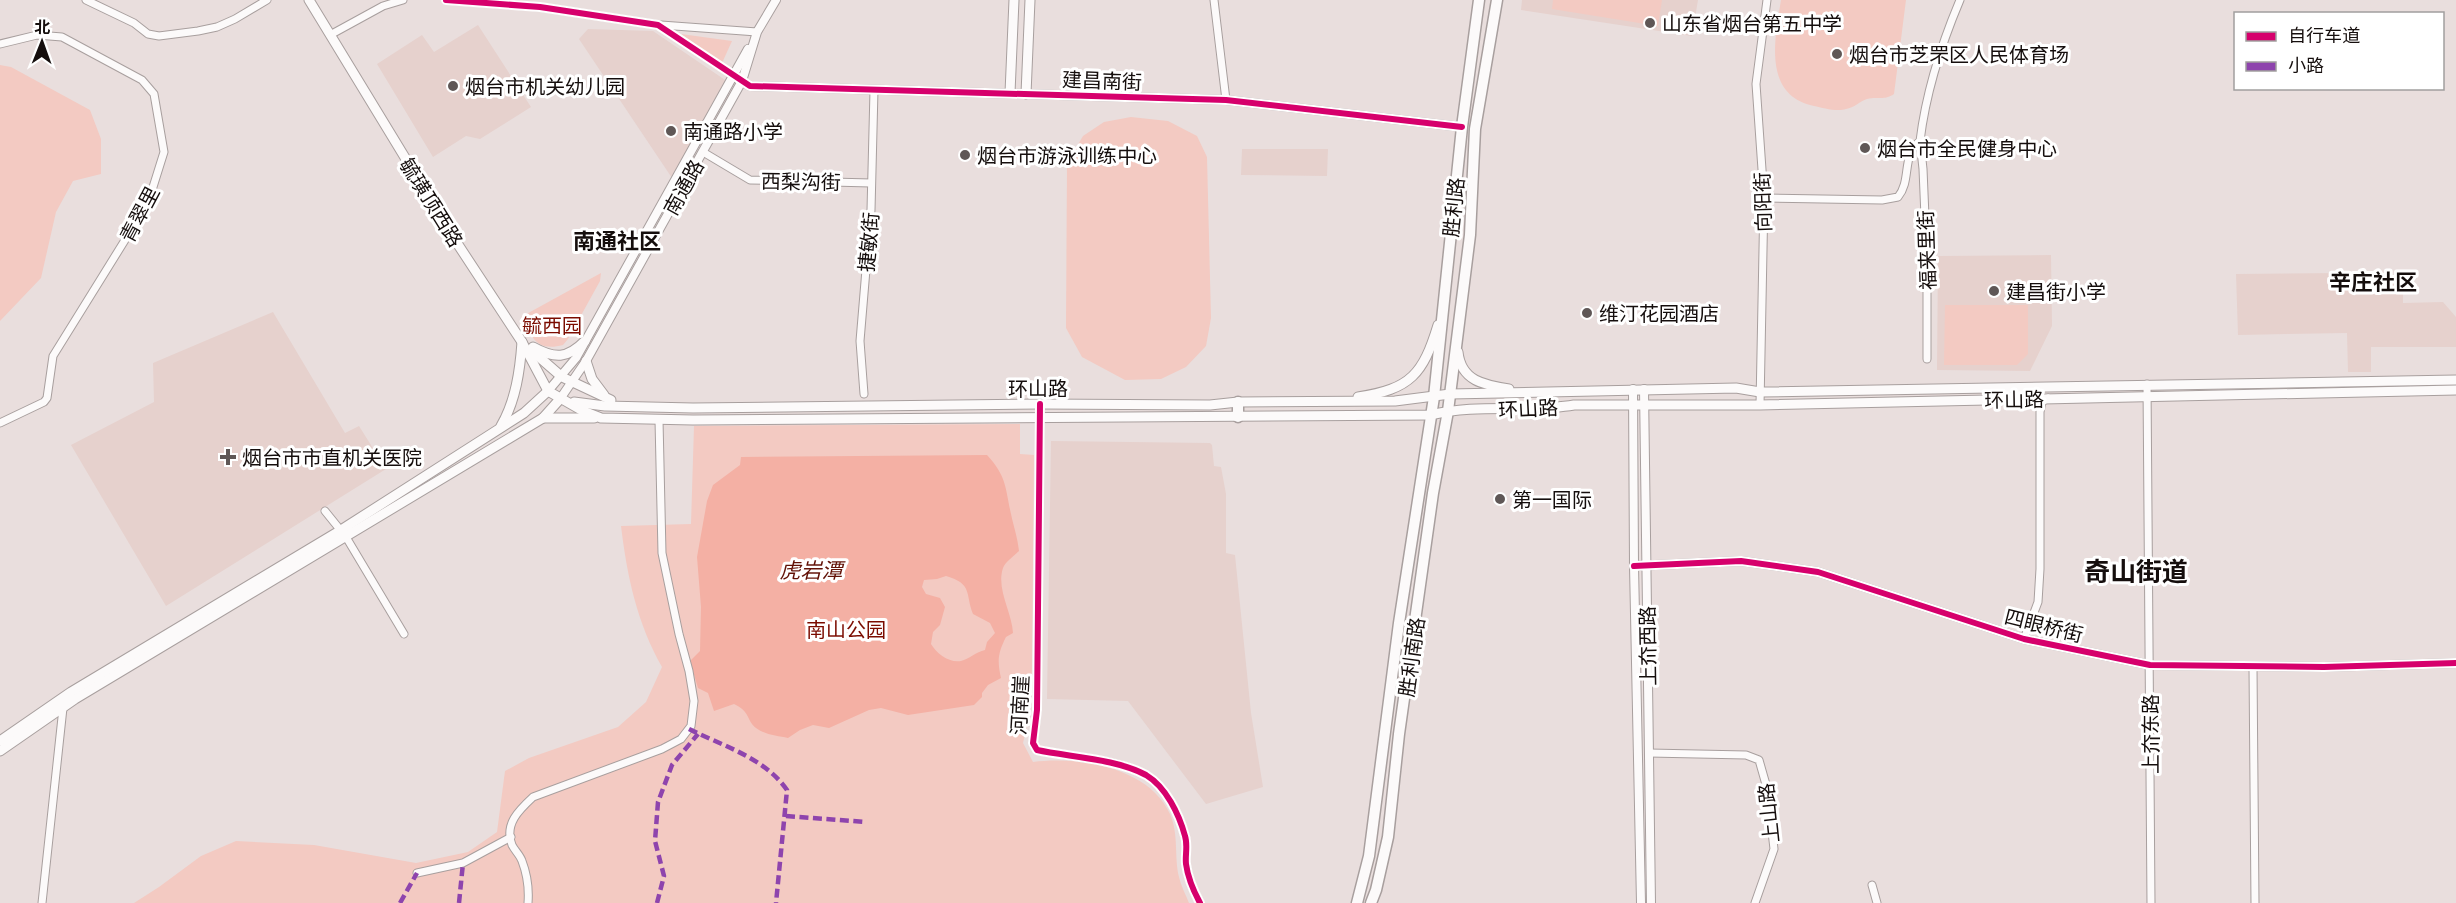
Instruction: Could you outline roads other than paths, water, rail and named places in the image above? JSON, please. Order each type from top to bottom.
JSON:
[{"type":"main road","name":"毓璜顶西路","points":[[309,0],[457,243],[522,342],[548,391],[560,399]]},
{"type":"main road","points":[[1010,93],[1014,0]]},
{"type":"main road","points":[[1026,94],[1030,0]]},
{"type":"main road","name":"胜利路","points":[[1431,415],[1462,127],[1479,0]]},
{"type":"main road","name":"胜利路","points":[[1448,411],[1470,235],[1475,129],[1497,0]]},
{"type":"main road","name":"建昌南街","points":[[1462,127],[1475,129]]},
{"type":"main road","points":[[1330,401],[1389,389],[1410,380],[1421,369],[1429,354],[1443,311]]},
{"type":"main road","points":[[522,342],[546,354],[555,355],[574,352],[585,341]]},
{"type":"main road","points":[[1457,341],[1460,366],[1472,380],[1484,385],[1538,393]]},
{"type":"main road","points":[[522,342],[562,377],[624,406]]},
{"type":"main road","points":[[499,429],[507,416],[521,367],[522,342]]},
{"type":"main road","points":[[586,361],[591,379],[600,392],[611,400]]},
{"type":"main road","name":"环山路","points":[[560,399],[588,405],[705,408],[1040,404],[1210,405],[1238,402],[1395,401],[1450,393],[1538,393],[1633,389],[1736,388],[1760,392],[2456,380]]},
{"type":"main road","name":"环山路","points":[[560,399],[601,418],[659,420],[1431,415],[1448,411],[1548,410],[1574,405],[1760,405],[2456,390]]},
{"type":"main road","points":[[343,534],[524,413],[548,391]]},
{"type":"main road","points":[[0,741],[343,534],[543,418],[560,399]]},
{"type":"main road","points":[[1238,402],[1238,417]]},
{"type":"main road","name":"胜利南路","points":[[1371,903],[1379,881],[1388,837],[1396,756],[1433,493],[1448,411]]},
{"type":"main road","name":"胜利南路","points":[[1357,903],[1369,856],[1399,623],[1431,415]]},
{"type":"main road","points":[[543,418],[601,418]]},
{"type":"main road","points":[[0,751],[61,704]]},
{"type":"street","points":[[86,0],[134,24],[148,34],[159,36],[198,32],[217,27],[235,20],[267,0]]},
{"type":"street","points":[[330,35],[383,6],[403,0]]},
{"type":"street","points":[[446,0],[540,7],[658,25],[757,32],[585,341],[562,377],[548,391]]},
{"type":"street","name":"南通路","points":[[560,399],[586,361],[742,81],[757,32],[776,0]]},
{"type":"street","points":[[1214,0],[1226,100]]},
{"type":"street","name":"向阳街","points":[[1760,405],[1764,198],[1756,84],[1767,0]]},
{"type":"street","name":"福来里街","points":[[1927,359],[1927,265],[1920,141],[1923,113],[1942,43],[1960,0]]},
{"type":"street","points":[[658,25],[742,81]]},
{"type":"street","name":"青翠里","points":[[0,44],[36,34],[62,37],[142,80],[154,94],[164,152],[148,203],[53,356],[47,398],[44,402],[0,423]]},
{"type":"street","name":"建昌南街","points":[[742,81],[750,86],[1226,100],[1462,127]]},
{"type":"street","name":"捷敏街","points":[[864,394],[860,341],[871,210],[874,90]]},
{"type":"street","name":"福来里街","points":[[1764,198],[1893,199],[1903,190],[1909,155],[1912,147],[1920,141]]},
{"type":"street","name":"西梨沟街","points":[[703,152],[750,180],[871,183]]},
{"type":"street","name":"上夼东路","points":[[2147,384],[2151,903]]},
{"type":"street","name":"上夼西路","points":[[1633,389],[1641,903]]},
{"type":"street","name":"上夼西路","points":[[1644,389],[1651,903]]},
{"type":"street","points":[[2024,639],[2038,602],[2040,412],[2042,402],[2048,398]]},
{"type":"street","name":"河南崖","points":[[1040,404],[1037,710],[1033,743],[1037,750],[1125,767],[1153,781],[1164,793],[1180,820],[1186,839],[1186,863],[1190,884],[1200,903]]},
{"type":"street","points":[[528,903],[529,890],[522,862],[512,844],[511,837],[510,826],[517,811],[533,797],[662,749],[681,739],[692,726],[694,701],[689,670],[662,553],[659,420]]},
{"type":"street","points":[[326,512],[343,534],[404,634]]},
{"type":"street","name":"四眼桥街","points":[[1634,566],[1741,561],[1818,572],[2024,639],[2150,665],[2253,667],[2456,663]]},
{"type":"street","points":[[2253,667],[2255,903]]},
{"type":"street","points":[[42,903],[61,704]]},
{"type":"street","name":"上山路","points":[[1649,753],[1746,756],[1759,760],[1767,788],[1774,849],[1755,903]]},
{"type":"street","points":[[417,873],[463,863],[511,837]]},
{"type":"street","points":[[1872,885],[1877,903]]},
{"type":"water","name":"虎岩潭","points":[[987,455],[1004,483],[1019,551],[1004,566],[1001,576],[1013,633],[1006,637],[1000,652],[1001,678],[988,685],[982,697],[974,705],[908,715],[881,708],[869,710],[829,728],[813,725],[788,738],[760,730],[753,725],[743,710],[734,704],[714,711],[708,693],[698,688],[690,661],[700,651],[701,607],[697,557],[707,501],[713,485],[740,465],[741,457]],"holes":[[[946,576],[955,579],[967,590],[973,614],[990,623],[995,633],[987,642],[985,650],[961,661],[952,661],[944,657],[931,644],[933,632],[940,625],[945,607],[940,598],[926,594],[922,587],[924,580]]]},
{"type":"place","name":"山东省烟台第五中学","points":[[1650,23]]},
{"type":"place","name":"烟台市芝罘区人民体育场","points":[[1837,54]]},
{"type":"place","name":"烟台市机关幼儿园","points":[[453,86]]},
{"type":"place","name":"南通路小学","points":[[671,131]]},
{"type":"place","name":"烟台市全民健身中心","points":[[1865,148]]},
{"type":"place","name":"烟台市游泳训练中心","points":[[965,155]]},
{"type":"place","name":"建昌街小学","points":[[1994,291]]},
{"type":"place","name":"维汀花园酒店","points":[[1587,313]]},
{"type":"place","name":"烟台市市直机关医院","points":[[228,457]]},
{"type":"place","name":"第一国际","points":[[1500,499]]},
{"type":"district","name":"南通社区","points":[[617,240]]},
{"type":"district","name":"辛庄社区","points":[[2373,281]]},
{"type":"district","name":"奇山街道","points":[[2136,570]]},
{"type":"park label","name":"毓西园","points":[[552,325]]},
{"type":"park label","name":"南山公园","points":[[846,629]]}]
